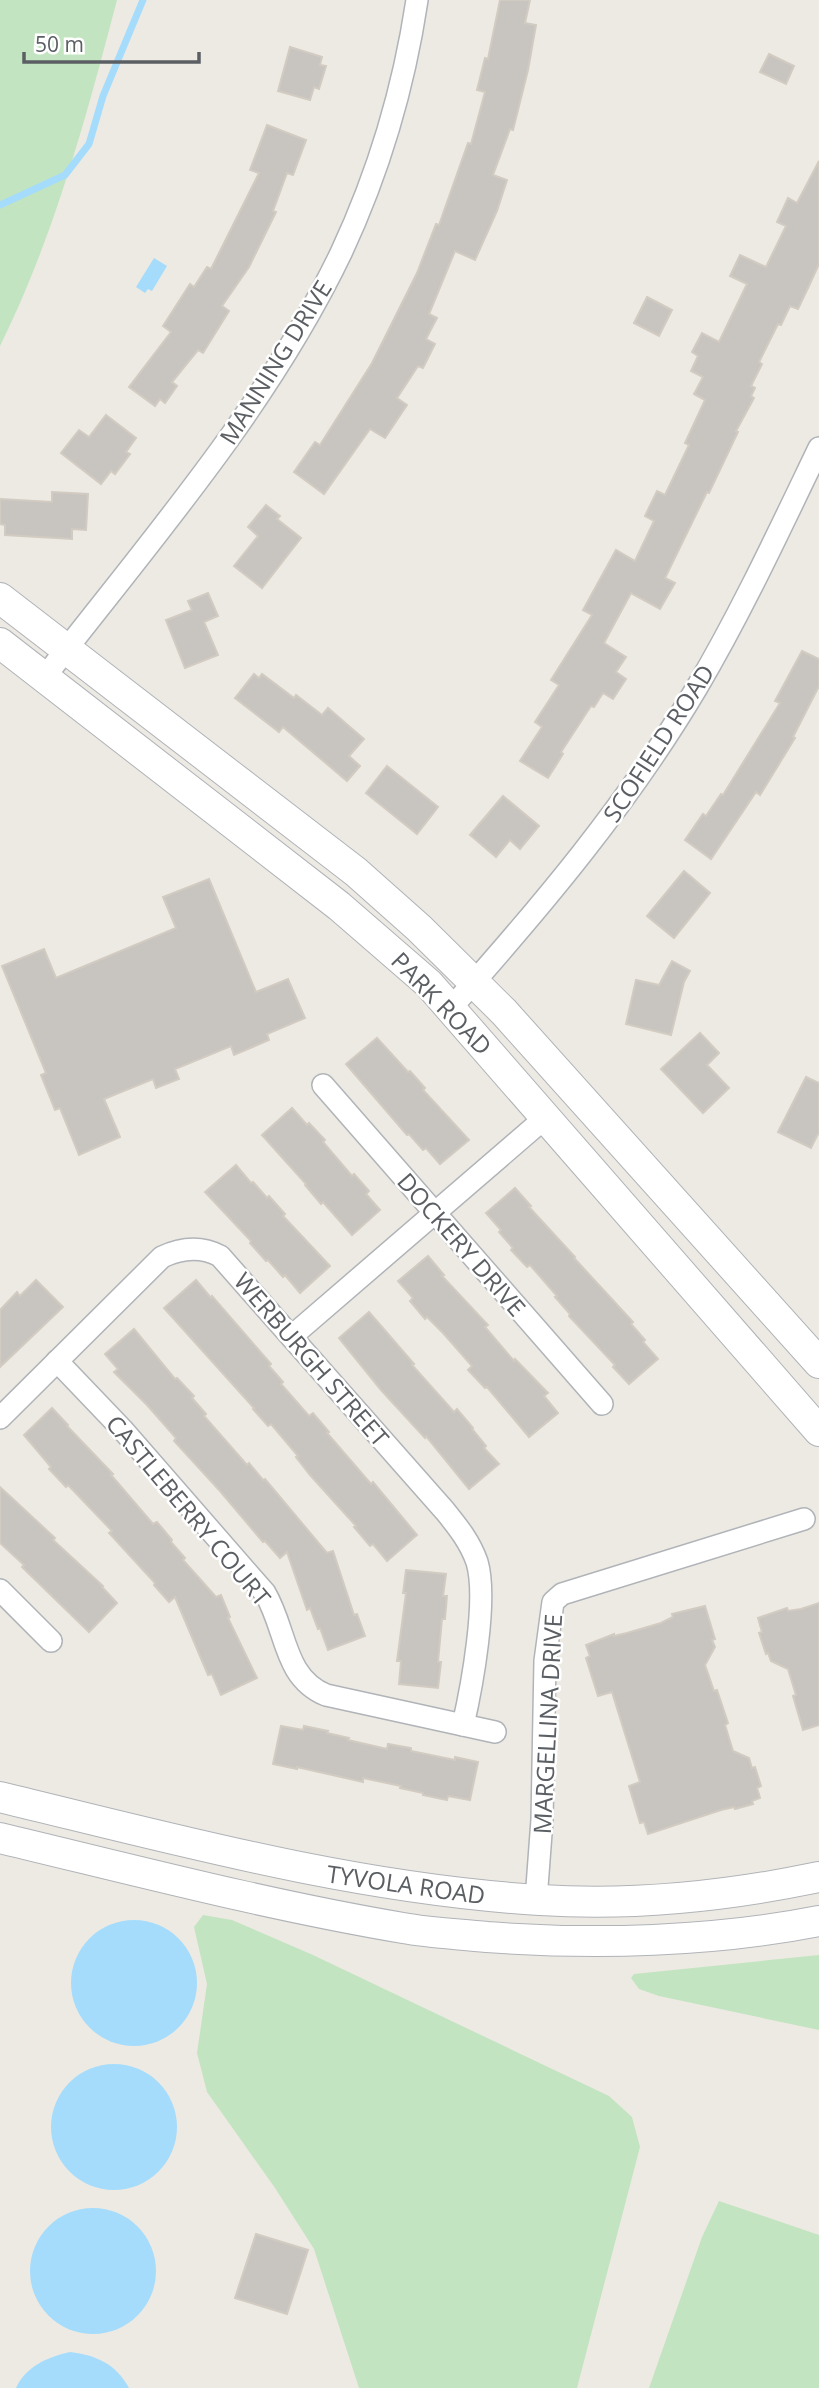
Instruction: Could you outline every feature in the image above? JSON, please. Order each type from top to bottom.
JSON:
[{"type":"main road","name":"PARK ROAD","points":[[0,598],[390,901],[475,981],[819,1363]]},
{"type":"main road","name":"PARK ROAD","points":[[0,643],[345,912],[402,960],[451,1008],[819,1431]]},
{"type":"main road","points":[[737,1272],[819,1340]]},
{"type":"main road","name":"TYVOLA ROAD","points":[[0,1797],[346,1877],[431,1891],[536,1900],[609,1901],[746,1891],[819,1877]]},
{"type":"main road","name":"TYVOLA ROAD","points":[[0,1838],[275,1903],[402,1928],[448,1934],[540,1941],[624,1940],[716,1935],[819,1921]]},
{"type":"street","name":"MANNING DRIVE","points":[[44,678],[250,408],[324,286],[361,206],[381,152],[402,79],[417,0]]},
{"type":"street","name":"SCOFIELD ROAD","points":[[451,1008],[511,942],[586,851],[664,740],[733,624],[819,448]]},
{"type":"street","name":"DOCKERY DRIVE","points":[[323,1085],[601,1404]]},
{"type":"street","points":[[292,1336],[546,1117]]},
{"type":"street","name":"WERBURGH STREET","points":[[0,1418],[162,1256],[180,1250],[205,1250],[220,1256],[445,1511],[471,1547],[479,1571],[481,1598],[463,1725]]},
{"type":"street","name":"CASTLEBERRY COURT","points":[[57,1361],[122,1429],[265,1593],[275,1609],[292,1664],[310,1687],[326,1695],[495,1732]]},
{"type":"street","name":"MARGELLINA DRIVE","points":[[536,1900],[542,1821],[545,1671],[553,1602],[562,1594],[804,1519]]},
{"type":"street","points":[[0,1590],[51,1641]]},
{"type":"green space","points":[[0,0],[117,0],[81,133],[53,220],[0,346]]},
{"type":"green space","points":[[203,1915],[232,1920],[313,1955],[609,2096],[632,2117],[640,2147],[577,2388],[359,2388],[314,2249],[275,2188],[207,2092],[197,2053],[207,1984],[194,1927]]},
{"type":"green space","points":[[819,1955],[819,2030],[659,1996],[639,1989],[631,1978],[634,1974]]},
{"type":"green space","points":[[719,2201],[819,2235],[819,2388],[649,2388],[702,2237]]},
{"type":"water","points":[[154,258],[167,266],[152,291],[148,289],[145,293],[136,287]]},
{"type":"water","points":[[134,1920],[158,1925],[179,1938],[192,1959],[197,1983],[192,2007],[179,2028],[158,2041],[134,2046],[110,2041],[89,2028],[76,2007],[71,1983],[76,1959],[89,1938],[110,1925]]},
{"type":"water","points":[[114,2064],[138,2069],[159,2082],[172,2103],[177,2127],[172,2151],[159,2172],[138,2185],[114,2190],[90,2185],[69,2172],[56,2151],[51,2127],[56,2103],[69,2082],[90,2069]]},
{"type":"water","points":[[93,2208],[117,2213],[138,2226],[151,2247],[156,2271],[151,2295],[138,2316],[117,2329],[93,2334],[69,2329],[48,2316],[35,2295],[30,2271],[35,2247],[48,2226],[69,2213]]},
{"type":"water","points":[[70,2352],[104,2362],[118,2373],[129,2388],[16,2388],[20,2380],[38,2364]]},
{"type":"building","points":[[500,0],[530,0],[525,23],[536,25],[513,130],[510,129],[493,175],[507,180],[497,211],[475,260],[455,251],[429,314],[437,318],[426,339],[435,344],[423,368],[418,366],[397,398],[407,405],[385,438],[370,429],[324,494],[294,472],[315,442],[320,445],[372,363],[417,273],[436,224],[439,225],[468,143],[471,144],[485,92],[477,90],[485,58],[488,59]]},
{"type":"building","points":[[290,47],[322,57],[320,65],[326,66],[319,89],[314,87],[310,100],[278,91]]},
{"type":"building","points":[[769,54],[794,66],[786,84],[760,72]]},
{"type":"building","points":[[267,125],[306,140],[293,175],[287,173],[273,211],[276,212],[249,267],[222,306],[229,311],[203,353],[198,350],[172,382],[177,386],[165,403],[160,399],[155,406],[129,387],[171,332],[163,326],[190,284],[194,287],[207,267],[211,269],[259,173],[250,170]]},
{"type":"building","points":[[819,161],[819,264],[798,309],[790,306],[759,362],[762,364],[751,386],[755,388],[751,396],[754,398],[665,578],[675,583],[660,609],[631,593],[604,643],[626,657],[616,672],[626,679],[613,699],[603,693],[594,707],[591,706],[561,752],[563,754],[548,778],[520,761],[542,727],[535,722],[559,685],[551,680],[592,615],[583,610],[616,550],[635,561],[654,521],[645,516],[657,491],[665,495],[689,445],[685,443],[705,400],[694,394],[703,377],[691,371],[698,356],[692,352],[702,333],[719,342],[747,284],[730,276],[740,255],[766,267],[786,226],[777,222],[788,198],[797,203]]},
{"type":"building","points":[[647,297],[672,310],[659,336],[634,323]]},
{"type":"building","points":[[106,415],[136,438],[126,452],[130,454],[115,474],[111,471],[101,484],[61,453],[79,430],[89,437]]},
{"type":"building","points":[[52,492],[88,494],[86,530],[72,529],[72,539],[5,535],[5,525],[0,524],[0,499],[52,502]]},
{"type":"building","points":[[266,505],[280,516],[277,519],[301,538],[262,588],[234,566],[258,536],[248,527]]},
{"type":"building","points":[[208,593],[218,616],[204,622],[218,655],[185,668],[166,620],[192,610],[188,601]]},
{"type":"building","points":[[802,651],[819,659],[819,686],[793,737],[795,738],[760,795],[756,792],[711,859],[685,840],[703,814],[706,816],[721,794],[723,795],[780,703],[775,701]]},
{"type":"building","points":[[254,674],[259,678],[262,674],[322,715],[328,708],[364,739],[349,756],[360,766],[347,781],[283,727],[279,732],[235,698]]},
{"type":"building","points":[[387,766],[438,807],[417,834],[366,793]]},
{"type":"building","points":[[503,796],[539,826],[520,849],[510,840],[496,857],[470,835]]},
{"type":"building","points":[[684,871],[710,893],[674,938],[647,916]]},
{"type":"building","points":[[209,879],[256,992],[288,979],[305,1018],[267,1034],[269,1040],[234,1055],[231,1046],[175,1069],[179,1079],[156,1088],[153,1079],[104,1099],[120,1137],[79,1155],[60,1108],[55,1110],[41,1075],[46,1073],[2,966],[44,949],[56,978],[176,928],[163,897]]},
{"type":"building","points":[[672,961],[690,971],[684,982],[671,1035],[626,1024],[636,980],[659,985]]},
{"type":"building","points":[[700,1033],[719,1053],[707,1065],[729,1088],[703,1113],[661,1069]]},
{"type":"building","points":[[377,1038],[408,1072],[410,1071],[425,1088],[423,1090],[469,1140],[440,1164],[426,1148],[423,1150],[407,1135],[346,1064]]},
{"type":"building","points":[[806,1077],[819,1083],[819,1132],[811,1148],[778,1132]]},
{"type":"building","points":[[292,1108],[325,1140],[323,1142],[352,1176],[354,1174],[369,1191],[366,1194],[380,1210],[352,1235],[323,1202],[321,1204],[262,1135]]},
{"type":"building","points":[[236,1165],[251,1183],[267,1198],[269,1196],[285,1214],[283,1216],[330,1266],[300,1293],[285,1275],[283,1277],[266,1261],[205,1192]]},
{"type":"building","points":[[515,1188],[633,1322],[631,1324],[645,1340],[643,1342],[658,1359],[629,1384],[569,1316],[555,1297],[557,1296],[530,1265],[527,1267],[511,1250],[513,1248],[499,1232],[501,1230],[486,1213]]},
{"type":"building","points":[[428,1256],[444,1275],[442,1276],[488,1325],[485,1327],[514,1361],[515,1359],[548,1393],[544,1396],[558,1413],[529,1437],[487,1387],[468,1370],[472,1366],[443,1333],[427,1317],[425,1319],[410,1301],[413,1298],[398,1281]]},
{"type":"building","points":[[36,1280],[63,1307],[0,1367],[0,1310],[17,1292],[20,1296]]},
{"type":"building","points":[[196,1280],[271,1364],[269,1366],[283,1382],[281,1384],[309,1416],[313,1413],[329,1432],[327,1433],[417,1535],[387,1561],[373,1544],[370,1546],[271,1424],[268,1426],[164,1308]]},
{"type":"building","points":[[369,1312],[454,1412],[457,1409],[486,1446],[484,1448],[499,1464],[469,1489],[339,1338]]},
{"type":"building","points":[[134,1329],[175,1379],[194,1396],[192,1398],[206,1414],[204,1416],[247,1465],[249,1463],[263,1480],[265,1479],[327,1553],[333,1551],[354,1615],[357,1614],[365,1636],[328,1650],[310,1608],[307,1610],[287,1552],[280,1558],[263,1542],[174,1441],[176,1438],[114,1372],[118,1369],[105,1354]]},
{"type":"building","points":[[52,1408],[113,1474],[111,1475],[153,1524],[157,1522],[185,1558],[183,1560],[216,1597],[221,1595],[230,1617],[228,1618],[257,1678],[221,1695],[212,1674],[208,1675],[175,1597],[169,1602],[109,1533],[112,1531],[49,1469],[51,1467],[24,1435]]},
{"type":"building","points":[[0,1487],[55,1538],[53,1540],[103,1586],[117,1603],[89,1632],[0,1543]]},
{"type":"building","points":[[406,1570],[446,1574],[443,1596],[447,1596],[445,1619],[442,1619],[438,1688],[399,1684],[401,1661],[397,1661],[406,1593],[403,1593]]},
{"type":"building","points":[[819,1603],[819,1725],[803,1730],[788,1669],[771,1661],[768,1653],[766,1654],[759,1633],[762,1632],[758,1618],[787,1608],[788,1611],[801,1609]]},
{"type":"building","points":[[705,1606],[715,1647],[705,1665],[728,1723],[725,1725],[733,1751],[749,1758],[752,1768],[755,1767],[761,1786],[757,1788],[760,1798],[752,1801],[753,1804],[721,1810],[648,1834],[644,1822],[640,1823],[629,1786],[640,1782],[612,1692],[598,1696],[586,1658],[590,1656],[586,1645],[614,1634],[661,1623],[673,1617],[672,1614]]},
{"type":"building","points":[[281,1726],[303,1730],[304,1726],[387,1749],[388,1744],[455,1760],[455,1757],[478,1762],[470,1800],[448,1796],[447,1800],[363,1778],[363,1782],[273,1764]]},
{"type":"building","points":[[256,2234],[308,2250],[287,2314],[235,2298]]},
{"type":"waterway","points":[[0,205],[65,175],[89,144],[103,96],[143,0]]}]
